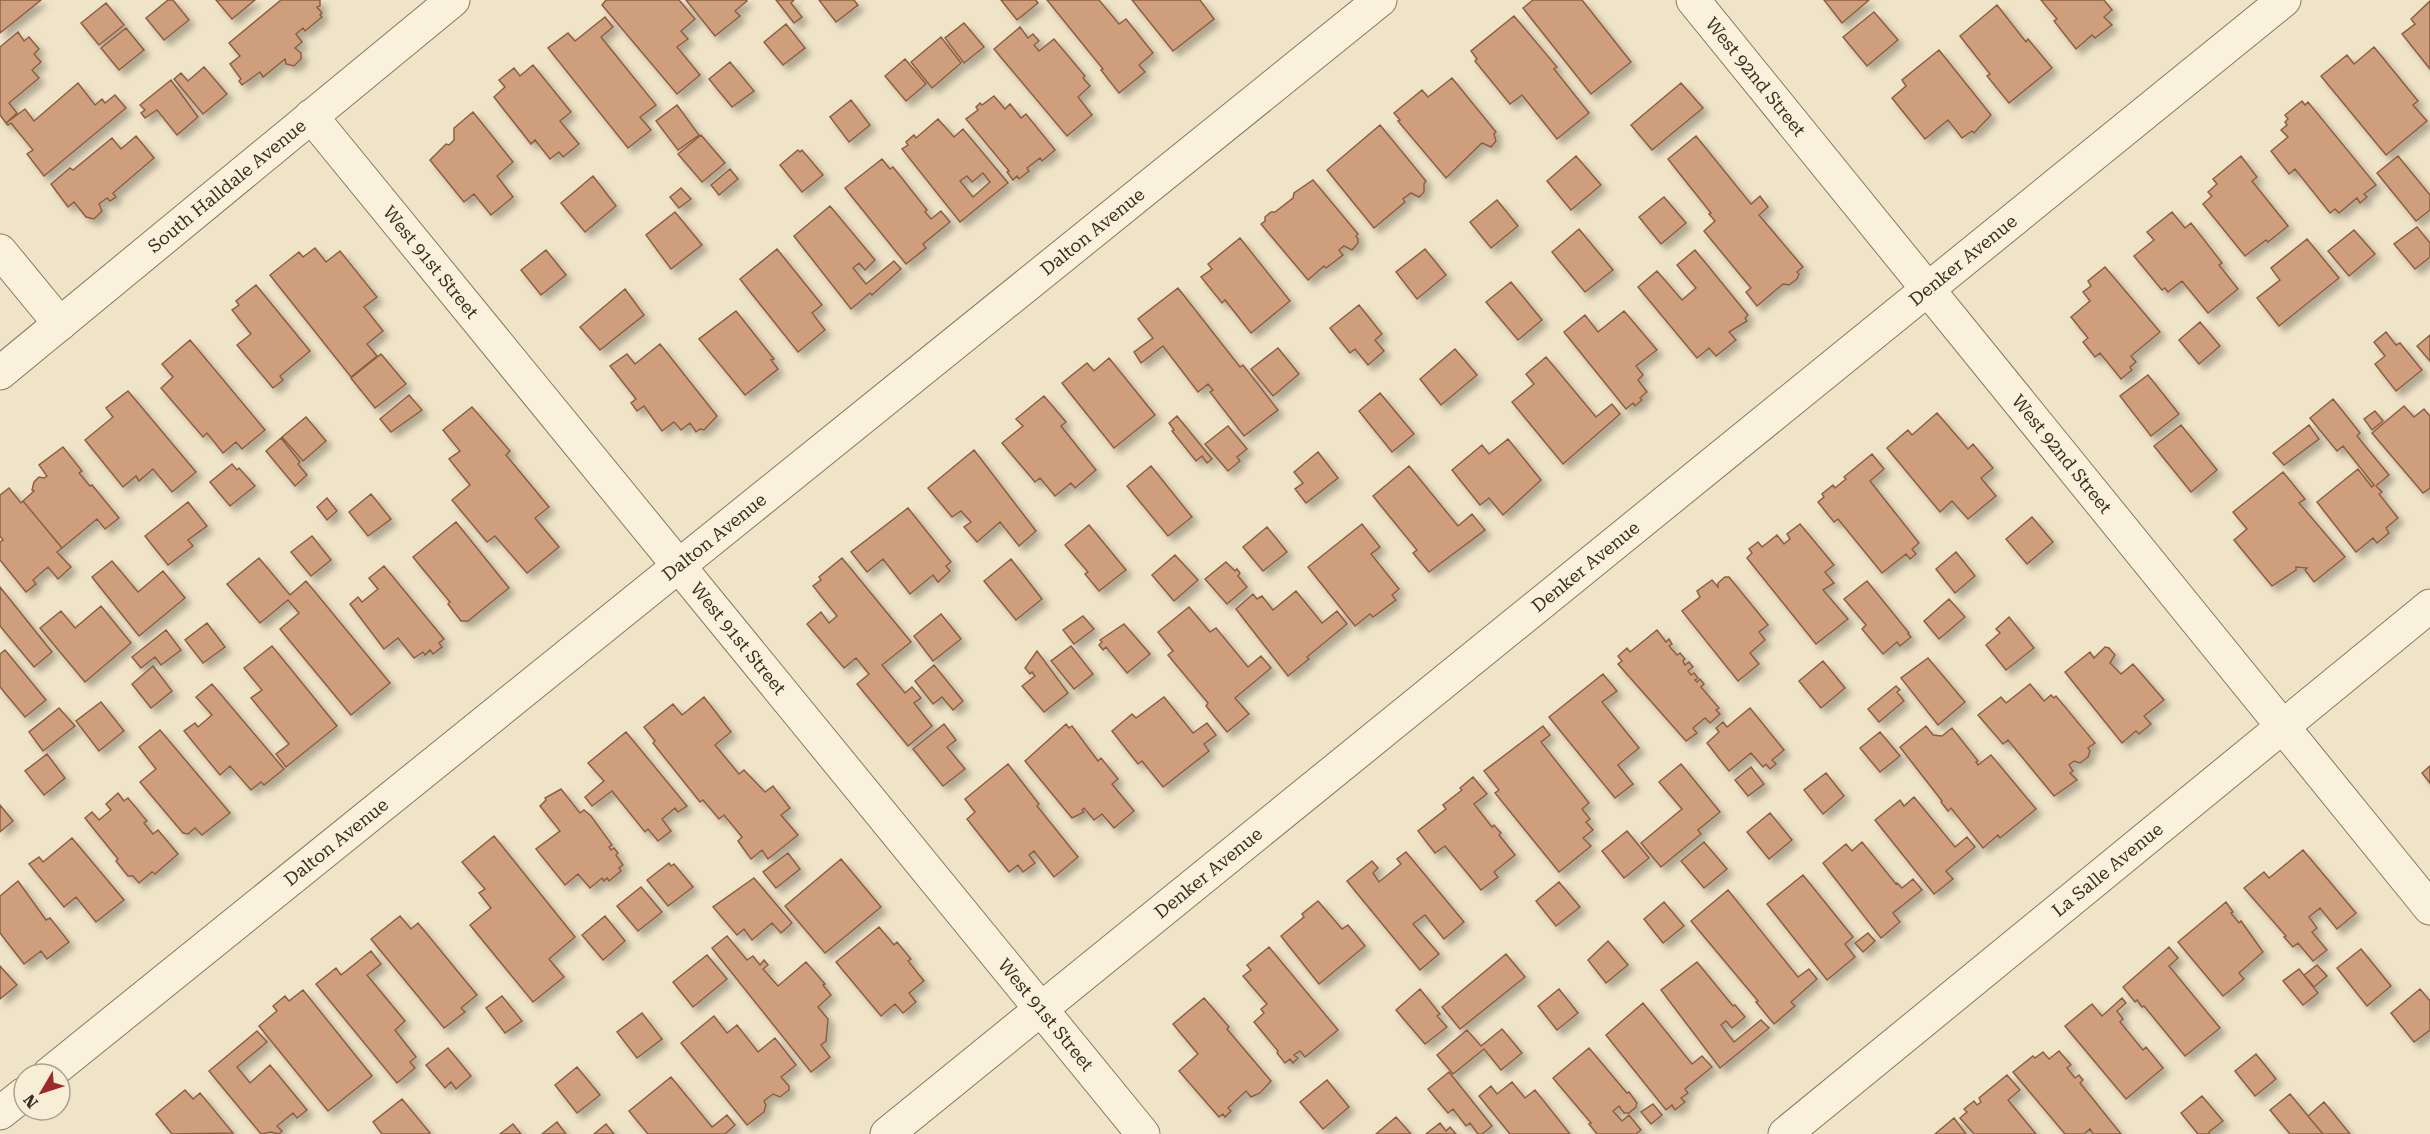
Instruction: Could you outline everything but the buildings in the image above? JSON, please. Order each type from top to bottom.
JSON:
[{"type":"street","name":"Dalton Avenue","points":[[64,1062],[1380,0]]},
{"type":"street","name":"West 92nd Street","points":[[1693,0],[2430,909]]},
{"type":"street","name":"Denker Avenue","points":[[887,1134],[2284,0]]},
{"type":"street","name":"South Halldale Avenue","points":[[0,373],[311,116],[443,3]]},
{"type":"street","name":"West 91st Street","points":[[311,116],[1143,1134]]},
{"type":"street","points":[[0,251],[60,324]]},
{"type":"street","name":"La Salle Avenue","points":[[1785,1134],[2430,606]]},
{"type":"street","points":[[0,1113],[12,1104]]}]
